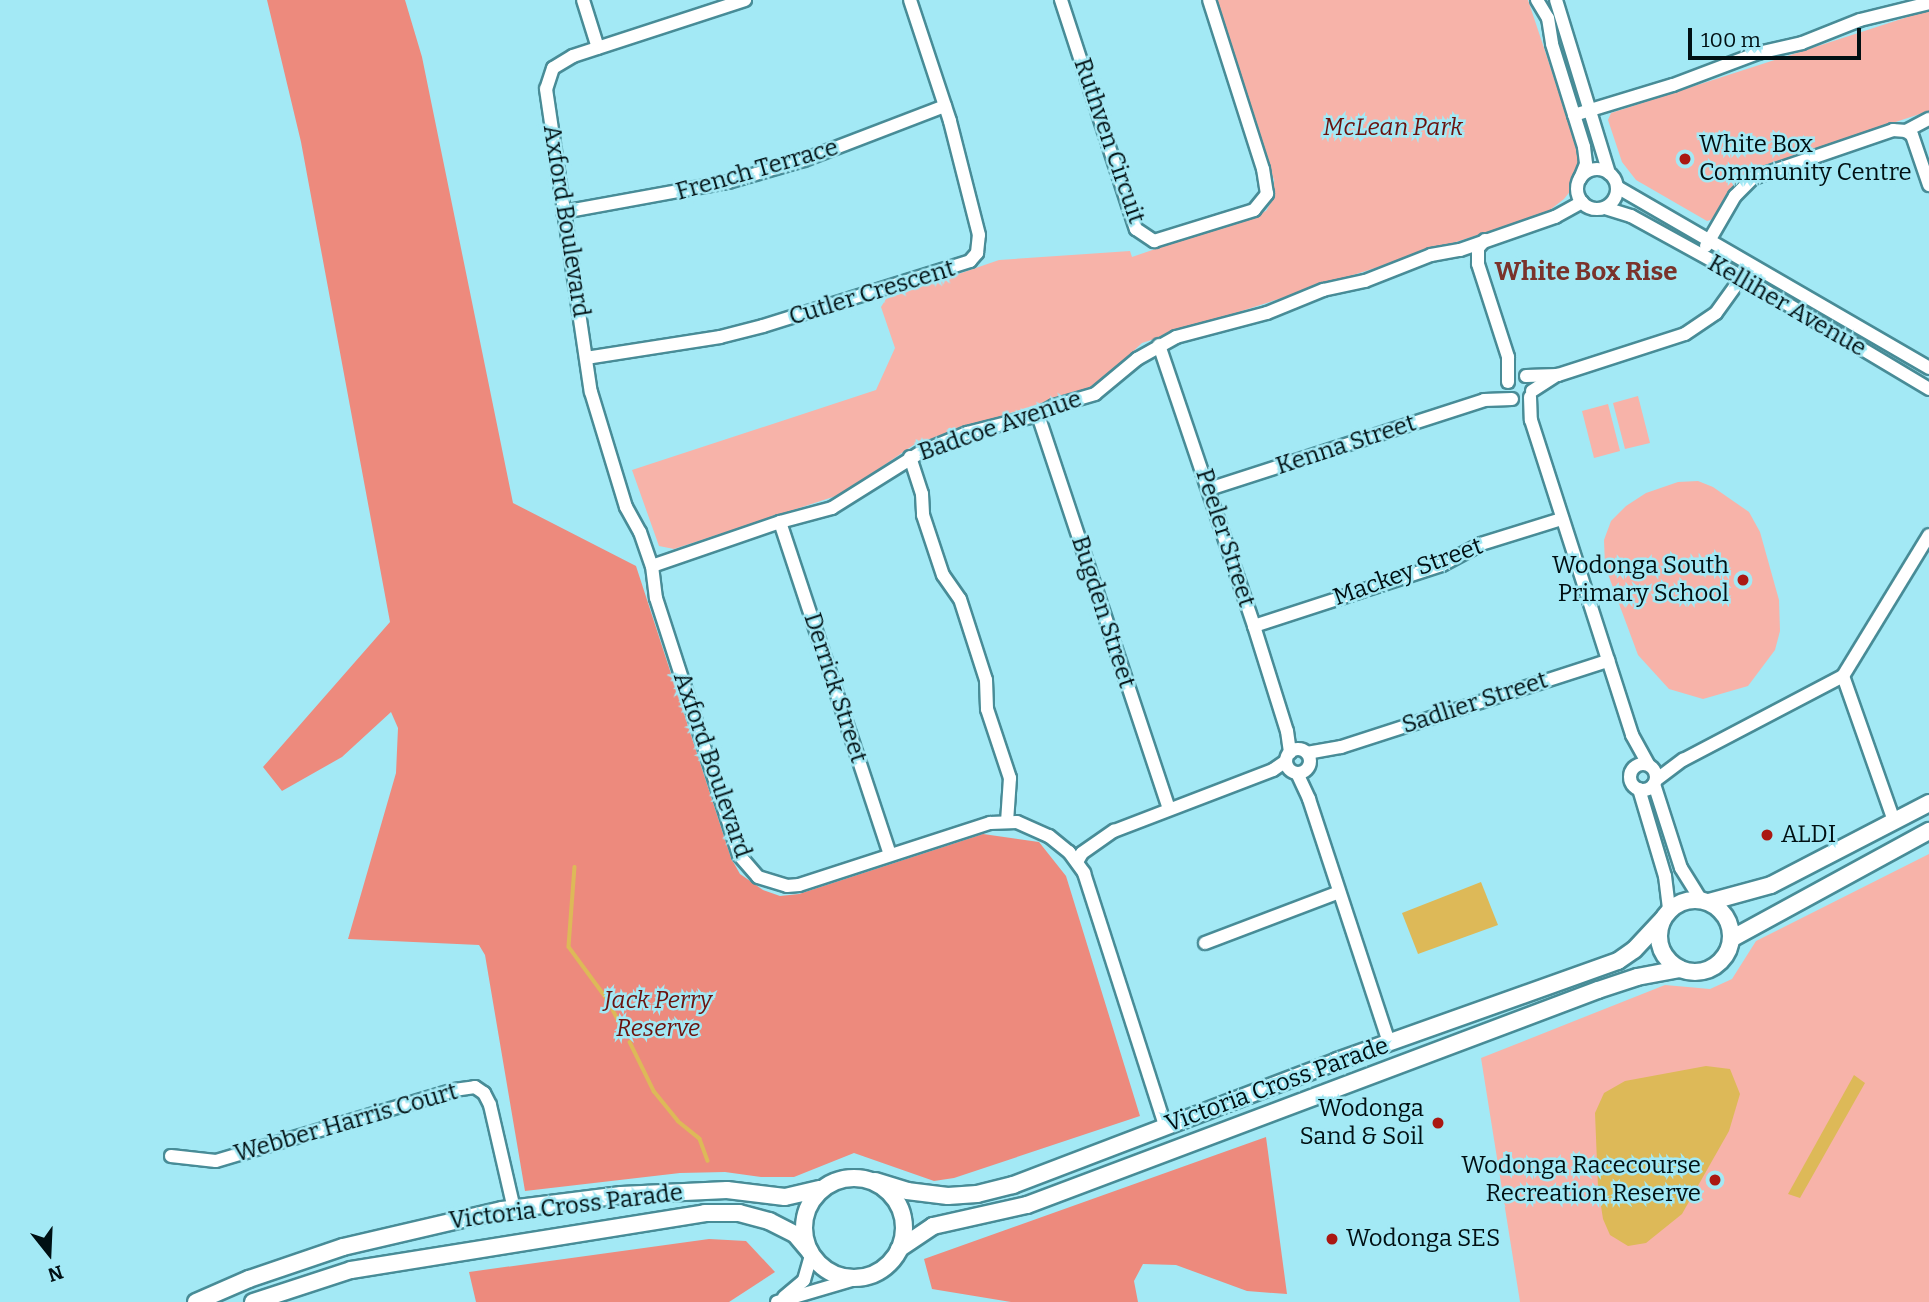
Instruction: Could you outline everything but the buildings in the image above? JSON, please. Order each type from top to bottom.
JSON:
[{"type":"main road","points":[[1705,901],[1724,913],[1731,939],[1728,952],[1713,968],[1702,972],[1680,969],[1662,953],[1659,941],[1666,915],[1683,902],[1705,901],[1771,885],[1929,803]]},
{"type":"main road","points":[[1731,939],[1929,831]]},
{"type":"main road","name":"Victoria Cross Parade","points":[[875,1181],[929,1195],[977,1194],[1013,1185],[1337,1061],[1618,961],[1634,950],[1666,915]]},
{"type":"main road","name":"Victoria Cross Parade","points":[[899,1249],[915,1235],[933,1226],[1027,1205],[1598,990],[1637,977],[1680,969]]},
{"type":"main road","points":[[1337,1061],[1346,1085]]},
{"type":"main road","points":[[1165,1126],[1174,1150]]},
{"type":"main road","points":[[845,1178],[875,1181],[890,1194],[901,1211],[903,1229],[899,1249],[877,1273],[852,1279],[832,1274],[811,1254],[805,1219],[810,1202],[820,1189],[845,1178]]},
{"type":"main road","name":"Victoria Cross Parade","points":[[196,1302],[249,1279],[343,1247],[430,1225],[513,1209],[621,1195],[712,1190],[789,1197],[820,1189]]},
{"type":"main road","name":"Victoria Cross Parade","points":[[253,1302],[351,1270],[705,1213],[739,1213],[769,1221],[795,1234],[811,1254]]},
{"type":"street","points":[[583,0],[598,48],[710,6],[745,0]]},
{"type":"street","name":"Cutler Crescent","points":[[586,358],[720,337],[763,327],[970,261],[977,253],[979,235],[946,106],[910,0]]},
{"type":"street","name":"Ruthven Circuit","points":[[1061,0],[1136,229],[1154,241],[1254,210],[1267,194],[1265,177],[1209,0]]},
{"type":"street","points":[[1537,0],[1548,18],[1552,44],[1586,164],[1577,191],[1582,202],[1593,209],[1605,208],[1615,200],[1617,187],[1609,173],[1556,0]]},
{"type":"street","points":[[1574,115],[1673,85],[1736,60],[1824,36],[1860,20],[1929,2]]},
{"type":"street","name":"Axford Boulevard","points":[[598,48],[573,56],[553,68],[546,89],[592,392],[626,507],[640,532],[652,566],[656,598],[735,845],[744,864],[766,881],[787,886],[799,885],[990,823],[1007,822],[1041,832],[1065,848],[1077,862],[1091,892],[1165,1126]]},
{"type":"street","name":"French Terrace","points":[[563,212],[728,182],[804,160],[946,106]]},
{"type":"street","points":[[1906,131],[1929,119]]},
{"type":"street","points":[[1701,256],[1735,196],[1758,175],[1893,130],[1906,131],[1912,135],[1929,185]]},
{"type":"street","points":[[1580,179],[1590,171],[1609,173]]},
{"type":"street","name":"Kelliher Avenue","points":[[1617,187],[1929,368]]},
{"type":"street","name":"Badcoe Avenue","points":[[652,566],[844,502],[910,457],[967,433],[1038,415],[1054,406],[1095,394],[1159,345],[1177,337],[1267,313],[1323,290],[1366,281],[1412,261],[1460,250],[1555,217],[1582,202]]},
{"type":"street","name":"Kelliher Avenue","points":[[1605,208],[1631,216],[1742,277],[1929,389]]},
{"type":"street","points":[[1485,240],[1478,248],[1478,264],[1508,357],[1508,383],[1523,397],[1632,735],[1648,765],[1655,771],[1655,782],[1682,868],[1705,901]]},
{"type":"street","name":"Kenna Street","points":[[1209,489],[1484,400],[1523,397],[1558,375],[1685,334],[1716,313],[1742,277]]},
{"type":"street","name":"Peeler Street","points":[[1159,345],[1209,489],[1389,1044]]},
{"type":"street","points":[[1508,357],[1532,383],[1523,397]]},
{"type":"street","name":"Kenna Street","points":[[1484,400],[1514,376],[1558,375]]},
{"type":"street","name":"Bugden Street","points":[[1038,415],[1169,809]]},
{"type":"street","points":[[910,457],[922,494],[923,515],[943,575],[960,599],[986,680],[987,709],[1010,778],[1007,822]]},
{"type":"street","name":"Mackey Street","points":[[1254,626],[1442,565],[1481,544],[1562,519]]},
{"type":"street","name":"Derrick Street","points":[[780,522],[890,854]]},
{"type":"street","points":[[1639,789],[1648,789],[1684,760],[1843,676],[1929,535]]},
{"type":"street","name":"Sadlier Street","points":[[1077,862],[1082,853],[1114,831],[1169,809],[1298,761],[1608,661]]},
{"type":"street","points":[[1843,676],[1894,821]]},
{"type":"street","points":[[1632,735],[1631,780],[1639,789],[1665,876],[1666,915]]},
{"type":"street","points":[[1633,769],[1639,764],[1684,760]]},
{"type":"street","points":[[1205,943],[1339,892]]},
{"type":"street","name":"Webber Harris Court","points":[[171,1156],[216,1161],[464,1087],[475,1087],[484,1093],[490,1105],[513,1209]]},
{"type":"street","points":[[776,1302],[804,1280],[811,1254]]},
{"type":"street","points":[[776,1302],[852,1279]]},
{"type":"green space","name":"Jack Perry Reserve","points":[[267,0],[405,0],[422,57],[513,503],[636,566],[731,858],[740,874],[763,890],[780,896],[799,894],[983,834],[1039,842],[1066,876],[1140,1116],[954,1178],[934,1181],[854,1153],[794,1177],[761,1177],[725,1172],[680,1173],[525,1191],[485,955],[479,945],[348,939],[396,773],[398,728],[391,712],[342,757],[282,791],[263,767],[390,622],[301,142]]},
{"type":"green space","name":"McLean Park","points":[[1216,0],[1528,0],[1577,147],[1579,166],[1572,189],[1546,213],[1142,343],[1097,385],[915,444],[842,494],[674,549],[659,546],[632,470],[876,390],[895,348],[881,307],[886,299],[999,260],[1130,251],[1132,257],[1266,211],[1274,197],[1274,180]]},
{"type":"green space","points":[[1929,10],[1929,111],[1750,170],[1737,181],[1714,219],[1707,221],[1636,180],[1622,162],[1608,120],[1611,113]]},
{"type":"green space","points":[[1638,396],[1650,443],[1625,449],[1613,403]]},
{"type":"green space","points":[[1608,404],[1620,451],[1594,458],[1582,411]]},
{"type":"green space","points":[[1698,481],[1713,487],[1749,512],[1760,532],[1779,600],[1780,631],[1775,650],[1748,686],[1703,699],[1669,689],[1638,655],[1605,566],[1604,540],[1611,521],[1626,506],[1646,493],[1678,482]]},
{"type":"green space","name":"Wodonga Racecourse Recreation Reserve","points":[[1929,854],[1929,1302],[1520,1302],[1481,1058],[1665,985],[1710,989],[1732,979],[1756,941]]},
{"type":"green space","points":[[1266,1137],[1287,1294],[1247,1291],[1176,1265],[1143,1264],[1134,1281],[1138,1302],[1011,1302],[932,1289],[924,1259]]},
{"type":"green space","points":[[709,1239],[746,1241],[775,1272],[729,1302],[476,1302],[469,1272]]},
{"type":"shaded area","points":[[1481,882],[1498,925],[1418,954],[1402,913]]},
{"type":"shaded area","points":[[1706,1066],[1730,1069],[1740,1094],[1729,1131],[1682,1214],[1646,1243],[1628,1246],[1610,1235],[1603,1219],[1598,1187],[1595,1113],[1604,1093],[1625,1081]]},
{"type":"shaded area","points":[[1854,1075],[1865,1083],[1800,1198],[1788,1194]]},
{"type":"waterway","points":[[575,867],[569,947],[608,1000],[624,1031]]},
{"type":"waterway","points":[[630,1042],[654,1091],[678,1121],[700,1139],[708,1161]]},
{"type":"place","name":"White Box Community Centre","points":[[1685,159]]},
{"type":"place","name":"Wodonga South Primary School","points":[[1743,580]]},
{"type":"place","name":"ALDI","points":[[1767,835]]},
{"type":"place","name":"Wodonga Sand & Soil","points":[[1438,1123]]},
{"type":"place","name":"Wodonga Racecourse Recreation Reserve","points":[[1715,1180]]},
{"type":"place","name":"Wodonga SES","points":[[1332,1239]]},
{"type":"district","name":"White Box Rise","points":[[1586,272]]}]
